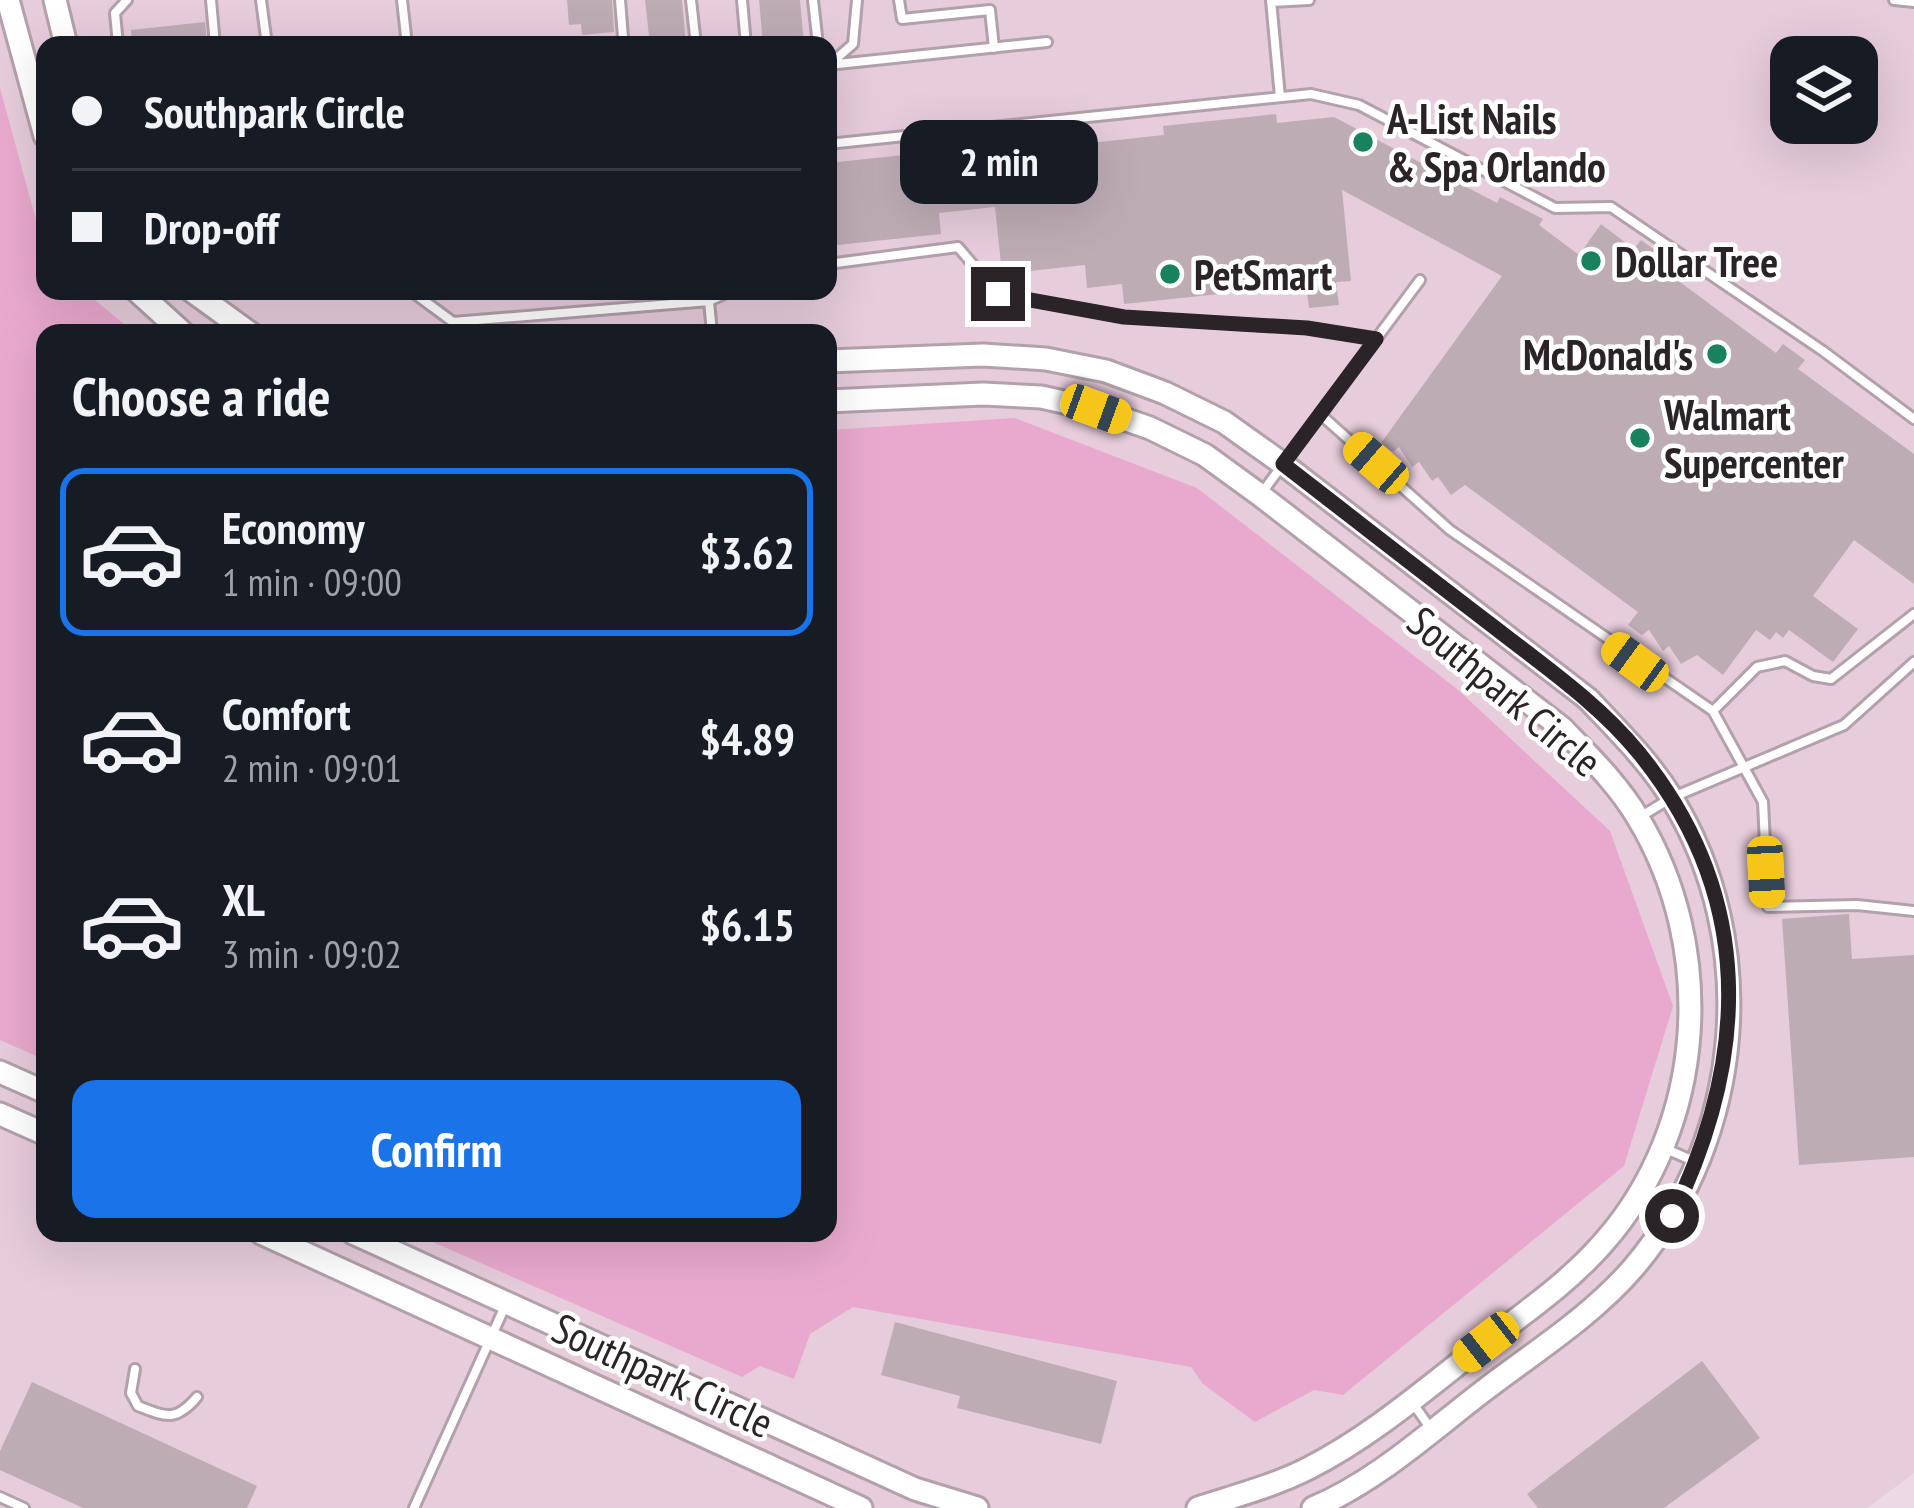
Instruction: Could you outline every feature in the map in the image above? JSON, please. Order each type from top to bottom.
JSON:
[{"type":"street","points":[[8,0],[36,106]]},
{"type":"street","points":[[55,0],[64,36]]},
{"type":"street","points":[[147,300],[173,324]]},
{"type":"street","points":[[205,300],[238,324]]},
{"type":"street","name":"Southpark Circle","points":[[837,361],[983,355],[1046,359],[1106,371],[1224,422],[1588,699],[1637,751],[1671,798],[1698,851],[1717,908],[1730,974],[1729,1046],[1717,1108],[1672,1216],[1633,1268],[1586,1313],[1432,1430],[1313,1508]]},
{"type":"street","name":"Southpark Circle","points":[[837,400],[983,394],[1041,397],[1096,409],[1204,455],[1562,728],[1608,776],[1638,818],[1662,866],[1691,978],[1690,1042],[1679,1098],[1662,1148],[1638,1196],[1604,1242],[1561,1284],[1412,1401],[1310,1468],[1198,1508]]},
{"type":"street","points":[[0,1073],[36,1088]]},
{"type":"street","points":[[0,1114],[36,1131]]},
{"type":"street","name":"Southpark Circle","points":[[281,1242],[861,1508]]},
{"type":"street","name":"Southpark Circle","points":[[373,1242],[914,1490],[977,1508]]},
{"type":"lane","points":[[117,36],[116,14],[127,0]]},
{"type":"lane","points":[[209,0],[214,36]]},
{"type":"lane","points":[[261,0],[265,36]]},
{"type":"lane","points":[[402,0],[406,36]]},
{"type":"lane","points":[[620,0],[620,36]]},
{"type":"lane","points":[[691,0],[695,36]]},
{"type":"lane","points":[[742,0],[745,36]]},
{"type":"lane","points":[[813,0],[817,36]]},
{"type":"lane","points":[[837,57],[853,44],[856,0]]},
{"type":"lane","points":[[899,0],[902,19],[990,10],[994,48]]},
{"type":"lane","points":[[1280,97],[1271,1],[1309,0]]},
{"type":"lane","points":[[1894,0],[1914,2]]},
{"type":"lane","points":[[837,64],[1047,42]]},
{"type":"lane","points":[[837,144],[1311,94],[1359,105],[1555,208],[1611,208],[1823,351],[1914,419]]},
{"type":"lane","points":[[837,263],[958,248],[998,294],[1124,317],[1307,328],[1376,339]]},
{"type":"lane","points":[[1260,495],[1420,280]]},
{"type":"lane","points":[[423,300],[453,322],[709,301],[711,324]]},
{"type":"lane","points":[[651,300],[651,305]]},
{"type":"lane","points":[[1320,414],[1450,530],[1635,662],[1713,710],[1763,802],[1768,907],[1857,905],[1914,911]]},
{"type":"lane","points":[[1713,710],[1756,667],[1785,661],[1813,676],[1831,679],[1914,614]]},
{"type":"lane","points":[[1638,818],[1671,798],[1844,725],[1914,662]]},
{"type":"lane","points":[[1662,1148],[1697,1163]]},
{"type":"lane","points":[[414,1508],[506,1303]]},
{"type":"lane","points":[[135,1369],[131,1393],[138,1406],[168,1418],[182,1415],[197,1397]]},
{"type":"lane","points":[[1412,1401],[1432,1430]]},
{"type":"lane","points":[[0,1497],[25,1508]]},
{"type":"shaded area","points":[[0,0],[1914,0],[1914,1473],[1867,1508],[0,1508]]},
{"type":"shaded area","points":[[0,88],[36,220],[36,300],[95,300],[124,324],[36,324],[36,1056],[0,1040]]},
{"type":"shaded area","points":[[1015,418],[1197,488],[1457,689],[1610,831],[1673,1006],[1624,1166],[1343,1395],[1314,1390],[1255,1422],[1203,1384],[1191,1367],[853,1307],[810,1334],[794,1379],[760,1366],[742,1377],[433,1242],[837,1242],[837,429]]},
{"type":"building","points":[[567,0],[612,0],[614,32],[582,35],[581,24],[569,25]]},
{"type":"building","points":[[645,0],[682,0],[685,36],[649,36]]},
{"type":"building","points":[[759,0],[800,0],[803,36],[762,36]]},
{"type":"building","points":[[205,22],[206,36],[131,36],[131,30]]},
{"type":"building","points":[[1276,114],[1277,123],[1334,117],[1497,203],[1500,197],[1543,219],[1539,225],[1579,255],[1601,224],[1634,249],[1641,240],[1663,256],[1657,265],[1776,353],[1783,344],[1805,360],[1798,369],[1914,454],[1914,584],[1854,540],[1813,596],[1858,629],[1833,662],[1789,630],[1783,638],[1776,632],[1770,640],[1756,630],[1723,675],[1697,655],[1681,664],[1669,646],[1663,651],[1649,630],[1642,635],[1628,625],[1638,612],[1465,485],[1451,495],[1438,477],[1432,481],[1419,462],[1412,467],[1399,447],[1393,452],[1381,443],[1502,276],[1342,190],[1351,281],[1336,282],[1339,305],[1309,308],[1306,285],[1124,304],[1122,284],[1087,288],[1085,265],[1002,274],[995,207],[939,213],[941,234],[837,245],[837,162],[989,146],[990,154],[1071,139],[1071,145],[1164,135],[1163,126]]},
{"type":"building","points":[[1849,914],[1852,959],[1914,955],[1914,1157],[1799,1165],[1782,919]]},
{"type":"building","points":[[895,1322],[1117,1381],[1101,1444],[957,1408],[960,1396],[881,1375]]},
{"type":"building","points":[[1702,1361],[1760,1438],[1664,1508],[1538,1508],[1527,1494]]},
{"type":"building","points":[[32,1382],[257,1486],[247,1508],[83,1508],[0,1470],[0,1451]]},
{"type":"place","name":"A-List Nails & Spa Orlando","points":[[1363,142]]},
{"type":"place","name":"Dollar Tree","points":[[1591,261]]},
{"type":"place","name":"PetSmart","points":[[1170,274]]},
{"type":"place","name":"McDonald's","points":[[1717,354]]},
{"type":"place","name":"Walmart Supercenter","points":[[1640,438]]},
{"type":"route","points":[[998,294],[1124,317],[1307,328],[1376,339],[1283,464],[1588,699],[1654,774],[1698,851],[1717,908],[1730,974],[1729,1046],[1717,1108],[1672,1216]]}]
